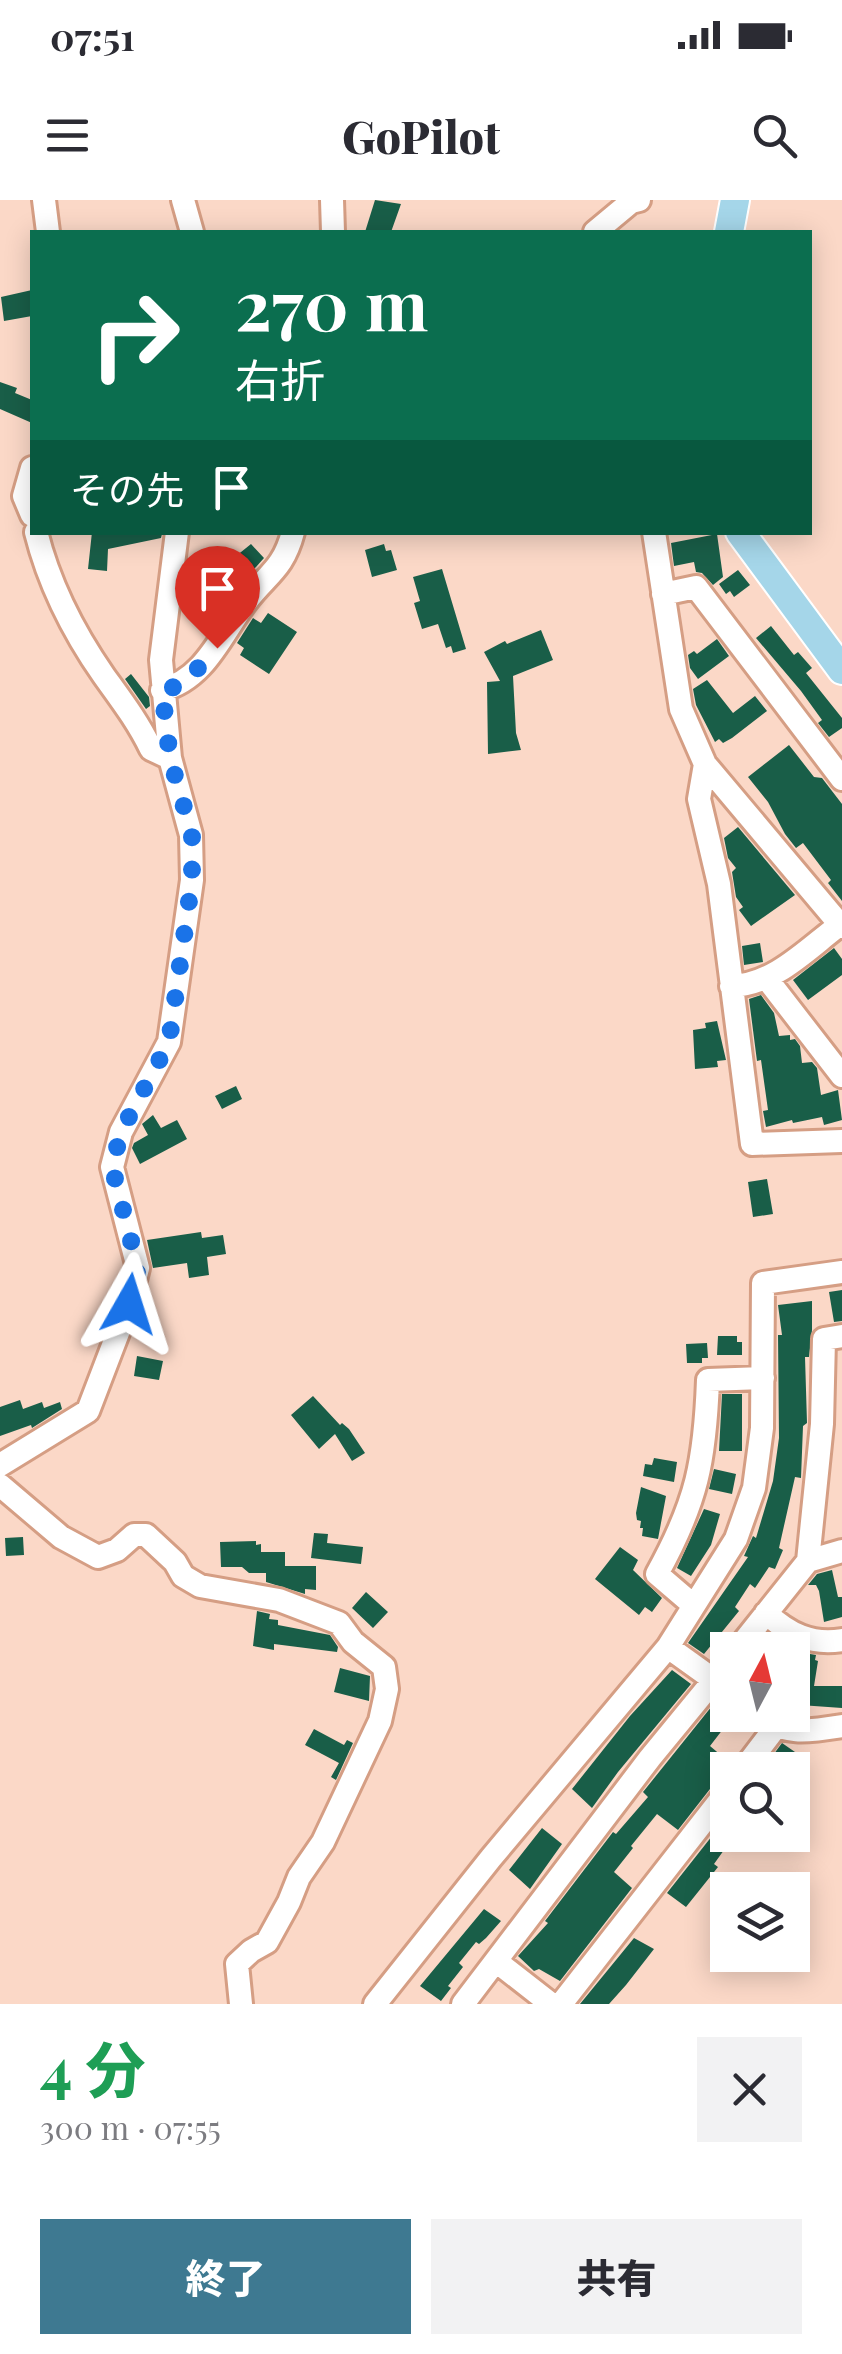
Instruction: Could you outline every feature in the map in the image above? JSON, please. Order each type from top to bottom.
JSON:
[{"type":"main road","points":[[729,230],[735,200]]},
{"type":"main road","points":[[742,535],[842,670]]},
{"type":"street","points":[[44,200],[48,230]]},
{"type":"street","points":[[183,200],[191,230]]},
{"type":"street","points":[[332,200],[333,230]]},
{"type":"street","points":[[597,230],[640,200]]},
{"type":"street","points":[[30,475],[24,496],[30,510]]},
{"type":"street","points":[[37,535],[64,611],[104,675],[136,716],[152,749],[170,758]]},
{"type":"street","points":[[0,1465],[88,1411],[129,1304],[138,1268],[112,1167],[121,1132],[169,1042],[192,880],[192,835],[170,758],[162,690],[161,660],[177,535]]},
{"type":"street","points":[[162,690],[182,685],[217,648],[246,602],[287,555],[292,535]]},
{"type":"street","points":[[654,535],[681,709],[705,764],[841,924],[768,979],[752,986],[731,986]]},
{"type":"street","points":[[663,594],[696,587],[842,779]]},
{"type":"street","points":[[705,764],[699,799],[719,884],[752,1144],[842,1142]]},
{"type":"street","points":[[768,979],[842,1076]]},
{"type":"street","points":[[375,2004],[668,1646],[736,1540],[754,1488],[762,1428],[763,1283],[842,1272]]},
{"type":"street","points":[[751,1632],[808,1561],[822,1424],[824,1339],[842,1336]]},
{"type":"street","points":[[692,1604],[656,1574],[678,1535],[699,1480],[708,1380],[763,1378]]},
{"type":"street","points":[[0,1485],[61,1536],[98,1557],[117,1550],[134,1535],[146,1535],[175,1562],[182,1576],[200,1586],[279,1600],[339,1623],[353,1642],[384,1667],[387,1689],[380,1721],[323,1842],[298,1876],[267,1942],[238,1964],[241,2004]]},
{"type":"street","points":[[808,1561],[842,1551]]},
{"type":"street","points":[[766,1613],[788,1633],[824,1643],[842,1640]]},
{"type":"street","points":[[668,1646],[710,1671]]},
{"type":"street","points":[[463,2004],[710,1695]]},
{"type":"street","points":[[810,1731],[842,1726]]},
{"type":"street","points":[[561,2004],[710,1813]]},
{"type":"street","points":[[496,1962],[551,2004]]},
{"type":"building","points":[[375,200],[401,204],[392,230],[366,230]]},
{"type":"building","points":[[30,290],[30,316],[4,321],[1,297]]},
{"type":"building","points":[[0,382],[17,388],[15,393],[30,399],[30,422],[0,409]]},
{"type":"building","points":[[92,535],[162,535],[108,549],[107,571],[88,569]]},
{"type":"building","points":[[717,535],[723,577],[713,585],[696,572],[694,562],[674,566],[671,543]]},
{"type":"building","points":[[251,544],[264,558],[256,567],[214,602],[210,597],[186,615],[182,610],[184,598]]},
{"type":"building","points":[[384,544],[386,551],[391,550],[397,570],[372,577],[365,550]]},
{"type":"building","points":[[442,569],[466,649],[453,653],[451,646],[446,648],[438,624],[422,629],[414,603],[420,601],[413,577]]},
{"type":"building","points":[[738,570],[750,585],[734,597],[719,584]]},
{"type":"building","points":[[268,613],[297,632],[269,674],[240,655],[244,648],[237,643],[253,618],[261,623]]},
{"type":"building","points":[[771,626],[794,655],[798,652],[812,668],[806,673],[842,718],[842,728],[829,737],[801,691],[756,638]]},
{"type":"building","points":[[541,630],[553,660],[513,676],[516,733],[521,750],[488,754],[487,682],[500,681],[484,652]]},
{"type":"building","points":[[717,639],[729,656],[698,679],[690,668],[688,655],[694,651],[697,654]]},
{"type":"building","points":[[131,674],[149,697],[150,706],[146,709],[125,679]]},
{"type":"building","points":[[707,680],[733,713],[755,696],[767,711],[732,738],[715,742],[696,705],[693,689]]},
{"type":"building","points":[[789,745],[842,804],[842,901],[803,843],[796,848],[785,834],[768,802],[748,777]]},
{"type":"building","points":[[738,827],[795,895],[751,926],[739,910],[743,907],[736,897],[732,872],[736,868],[728,858],[724,838]]},
{"type":"building","points":[[760,943],[763,962],[744,965],[742,946]]},
{"type":"building","points":[[834,948],[842,959],[842,975],[808,1000],[793,980]]},
{"type":"building","points":[[761,995],[774,1013],[779,1036],[790,1035],[790,1040],[795,1039],[802,1063],[812,1062],[817,1068],[821,1095],[838,1090],[842,1120],[824,1125],[822,1117],[766,1127],[763,1111],[768,1110],[749,999]]},
{"type":"building","points":[[717,1021],[726,1060],[717,1061],[718,1067],[695,1069],[693,1030]]},
{"type":"building","points":[[236,1086],[242,1099],[222,1109],[215,1096]]},
{"type":"building","points":[[153,1115],[161,1128],[177,1120],[187,1139],[140,1164],[132,1148],[148,1135],[142,1124]]},
{"type":"building","points":[[767,1179],[773,1214],[753,1217],[748,1182]]},
{"type":"building","points":[[201,1232],[202,1238],[223,1235],[226,1254],[207,1257],[209,1275],[189,1278],[187,1263],[153,1268],[147,1240]]},
{"type":"building","points":[[842,1290],[842,1321],[834,1322],[829,1292]]},
{"type":"building","points":[[812,1301],[809,1357],[805,1357],[807,1423],[803,1426],[801,1478],[795,1477],[779,1548],[783,1550],[775,1569],[769,1567],[755,1588],[750,1584],[735,1607],[739,1611],[722,1632],[710,1632],[710,1647],[704,1654],[688,1643],[748,1557],[744,1556],[753,1536],[756,1538],[773,1481],[779,1438],[778,1335],[782,1335],[778,1305]]},
{"type":"building","points":[[718,1336],[737,1336],[737,1342],[742,1342],[742,1355],[717,1355]]},
{"type":"building","points":[[707,1343],[708,1358],[702,1358],[702,1363],[687,1363],[686,1344]]},
{"type":"building","points":[[137,1356],[163,1361],[159,1380],[134,1376]]},
{"type":"building","points":[[722,1394],[742,1394],[742,1451],[719,1451]]},
{"type":"building","points":[[313,1396],[340,1425],[349,1429],[365,1453],[352,1461],[335,1434],[319,1449],[291,1415]]},
{"type":"building","points":[[20,1400],[23,1409],[42,1402],[44,1408],[60,1402],[62,1409],[32,1428],[31,1425],[0,1436],[0,1407]]},
{"type":"building","points":[[654,1458],[677,1462],[674,1482],[643,1476],[645,1464],[652,1465]]},
{"type":"building","points":[[714,1469],[736,1474],[732,1494],[709,1489]]},
{"type":"building","points":[[641,1487],[666,1496],[658,1539],[642,1536],[636,1513]]},
{"type":"building","points":[[704,1509],[720,1514],[711,1545],[691,1576],[677,1568]]},
{"type":"building","points":[[314,1533],[328,1534],[327,1543],[363,1547],[361,1564],[311,1558]]},
{"type":"building","points":[[23,1537],[24,1555],[6,1556],[5,1538]]},
{"type":"building","points":[[256,1541],[256,1545],[261,1544],[261,1552],[285,1552],[285,1566],[316,1566],[316,1590],[305,1589],[305,1594],[266,1582],[266,1573],[221,1567],[220,1542]]},
{"type":"building","points":[[620,1547],[638,1560],[633,1570],[662,1598],[652,1612],[645,1607],[639,1615],[595,1579]]},
{"type":"building","points":[[832,1570],[838,1597],[842,1597],[842,1617],[824,1622],[819,1591],[816,1585],[808,1585],[817,1574]]},
{"type":"building","points":[[366,1592],[388,1612],[373,1628],[352,1608]]},
{"type":"building","points":[[257,1611],[270,1614],[269,1619],[278,1620],[278,1625],[330,1635],[337,1652],[274,1644],[274,1650],[253,1646]]},
{"type":"building","points":[[810,1654],[816,1655],[818,1661],[814,1686],[842,1686],[842,1708],[810,1706]]},
{"type":"building","points":[[340,1668],[370,1676],[369,1701],[334,1692]]},
{"type":"building","points":[[672,1670],[691,1684],[592,1808],[572,1789]]},
{"type":"building","points":[[710,1708],[710,1732],[721,1732],[710,1746],[717,1752],[710,1752],[710,1789],[678,1830],[657,1814],[631,1846],[614,1872],[632,1888],[560,1981],[539,1969],[534,1971],[518,1956],[548,1923],[545,1921],[613,1832],[616,1834],[648,1797],[643,1792]]},
{"type":"building","points":[[314,1729],[344,1745],[347,1740],[353,1743],[336,1780],[331,1777],[339,1763],[305,1745]]},
{"type":"building","points":[[782,1743],[795,1752],[775,1752]]},
{"type":"building","points":[[542,1828],[562,1844],[530,1889],[509,1870]]},
{"type":"building","points":[[710,1839],[710,1852],[723,1852],[714,1864],[718,1867],[710,1872],[686,1907],[667,1893]]},
{"type":"building","points":[[484,1909],[501,1921],[459,1963],[463,1967],[441,2001],[420,1986]]},
{"type":"building","points":[[634,1938],[654,1949],[626,1985],[609,2004],[580,2004]]},
{"type":"route","points":[[129,1304],[138,1268],[112,1167],[121,1132],[169,1042],[192,880],[192,835],[170,758],[162,690],[182,685],[217,648]]}]
